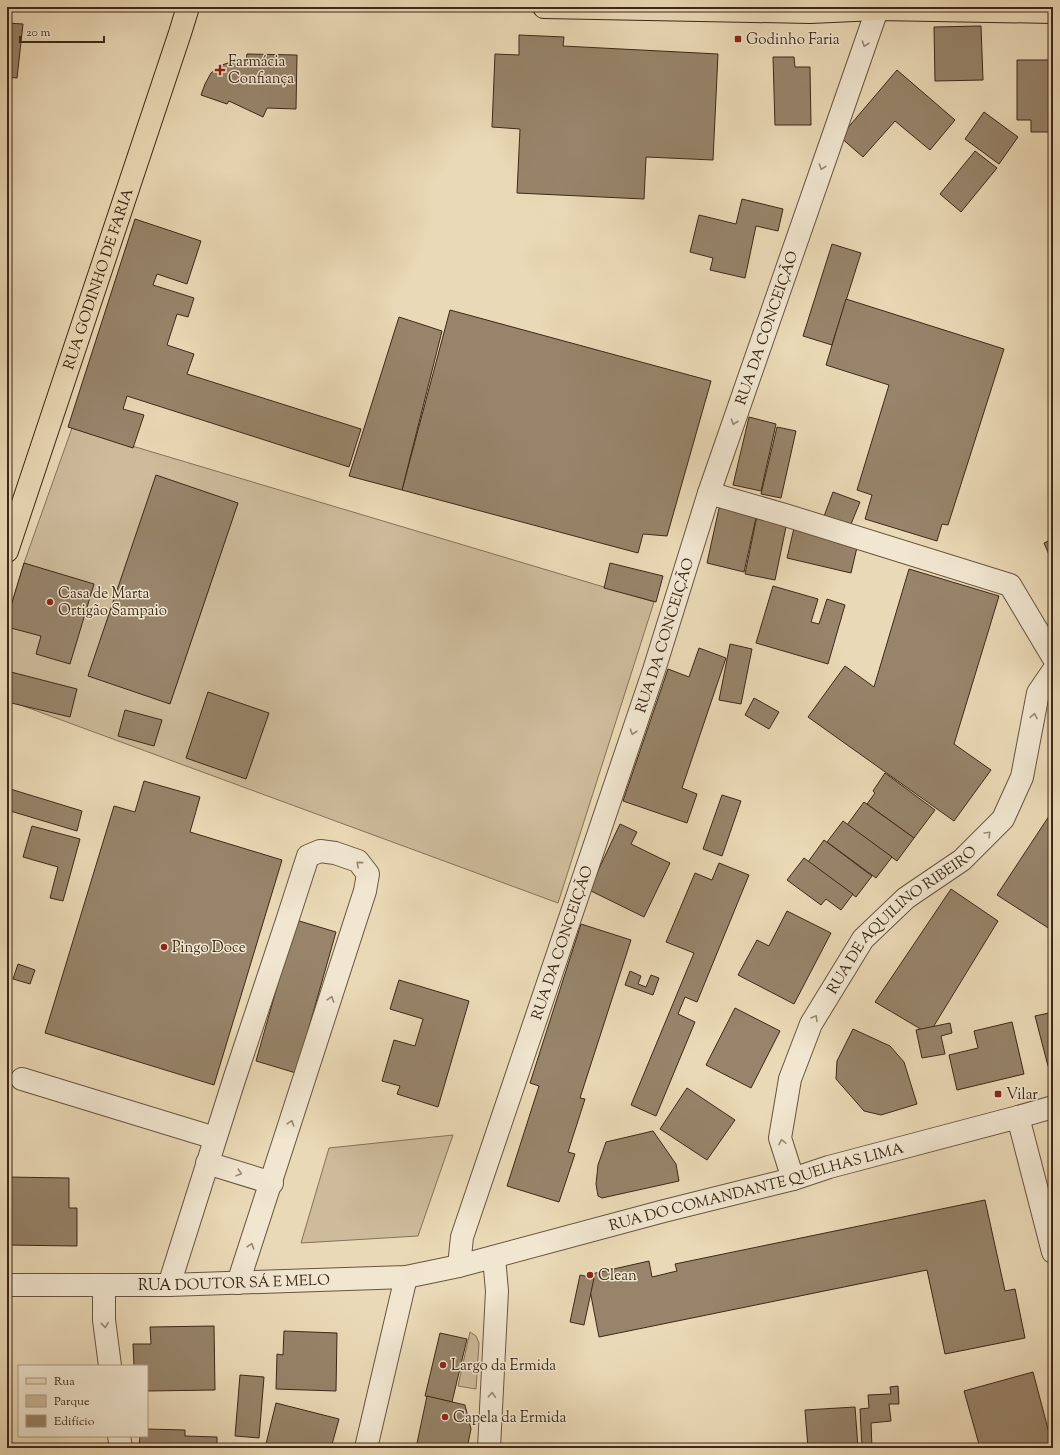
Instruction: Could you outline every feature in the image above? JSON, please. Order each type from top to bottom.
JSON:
[{"type":"main road","name":"RUA GODINHO DE FARIA","points":[[7,551],[188,7]]},
{"type":"main road","points":[[544,7],[810,12],[878,8],[1053,12]]},
{"type":"street","name":"RUA DA CONCEIÇÃO","points":[[460,1266],[462,1237],[654,670],[709,493],[878,8]]},
{"type":"street","points":[[709,493],[792,517],[1010,585],[1053,657]]},
{"type":"street","name":"RUA DE AQUILINO RIBEIRO","points":[[793,1179],[780,1138],[790,1079],[812,1024],[862,939],[906,898],[962,860],[1003,819],[1022,777],[1038,693],[1053,671]]},
{"type":"street","points":[[169,1285],[215,1138],[308,856],[320,852],[335,853],[358,861],[368,874],[365,891],[272,1183],[238,1283]]},
{"type":"street","points":[[22,1079],[215,1138]]},
{"type":"street","name":"RUA DO COMANDANTE QUELHAS LIMA","points":[[460,1266],[664,1211],[793,1179],[829,1167],[1053,1107]]},
{"type":"street","points":[[1018,1117],[1053,1252]]},
{"type":"street","points":[[207,1163],[272,1183]]},
{"type":"street","points":[[489,1448],[497,1291],[494,1257]]},
{"type":"street","name":"RUA DOUTOR SÁ E MELO","points":[[7,1285],[169,1285],[406,1277],[460,1266]]},
{"type":"street","points":[[366,1448],[406,1277]]},
{"type":"street","points":[[104,1286],[104,1320],[110,1365]]},
{"type":"street","points":[[119,1437],[121,1448]]},
{"type":"green space","points":[[72,428],[654,602],[558,903],[7,700],[7,619],[24,563]]},
{"type":"green space","points":[[453,1135],[418,1236],[301,1243],[329,1148]]},
{"type":"green space","points":[[470,1332],[476,1336],[479,1343],[476,1389],[458,1386]]},
{"type":"building","points":[[7,23],[23,24],[17,78],[7,77]]},
{"type":"building","points":[[981,26],[983,80],[935,81],[934,27]]},
{"type":"building","points":[[519,35],[564,37],[563,46],[718,54],[713,160],[646,157],[644,199],[517,193],[520,129],[492,127],[495,54],[519,55]]},
{"type":"building","points":[[247,54],[297,55],[296,109],[267,108],[263,117],[229,101],[227,104],[201,95],[211,73],[222,65],[234,61],[246,61]]},
{"type":"building","points":[[773,57],[794,57],[795,67],[810,67],[811,125],[775,125]]},
{"type":"building","points":[[1017,60],[1053,60],[1053,132],[1031,132],[1031,120],[1017,120]]},
{"type":"building","points":[[897,70],[955,120],[930,150],[895,121],[863,157],[840,137]]},
{"type":"building","points":[[984,112],[1018,137],[999,164],[965,139]]},
{"type":"building","points":[[975,151],[997,168],[961,212],[940,194]]},
{"type":"building","points":[[742,199],[783,209],[778,231],[756,226],[745,278],[710,270],[713,258],[690,252],[699,215],[736,224]]},
{"type":"building","points":[[135,219],[201,241],[187,284],[157,274],[153,285],[194,298],[188,317],[177,314],[167,345],[194,354],[187,374],[361,429],[349,467],[127,396],[123,409],[144,415],[133,448],[68,427]]},
{"type":"building","points":[[832,244],[861,253],[832,345],[803,336]]},
{"type":"building","points":[[846,299],[1004,349],[948,525],[942,524],[937,541],[865,519],[872,495],[857,490],[889,385],[826,365]]},
{"type":"building","points":[[450,310],[711,381],[667,536],[643,534],[638,553],[402,490]]},
{"type":"building","points":[[399,317],[442,331],[402,490],[349,476]]},
{"type":"building","points":[[749,417],[776,424],[761,491],[733,485]]},
{"type":"building","points":[[777,427],[796,431],[781,498],[761,494]]},
{"type":"building","points":[[156,475],[238,503],[170,704],[88,676]]},
{"type":"building","points":[[833,492],[860,502],[849,529],[823,519]]},
{"type":"building","points":[[720,504],[757,513],[744,572],[707,563]]},
{"type":"building","points":[[757,516],[787,522],[775,580],[745,574]]},
{"type":"building","points":[[794,528],[858,543],[851,573],[787,558]]},
{"type":"building","points":[[1053,539],[1053,564],[1044,543]]},
{"type":"building","name":"Casa de Marta Ortigão Sampaio","points":[[24,563],[94,584],[70,664],[36,654],[41,636],[7,627],[7,619]]},
{"type":"building","points":[[610,563],[663,576],[656,602],[604,588]]},
{"type":"building","points":[[909,569],[999,596],[954,744],[991,770],[954,821],[808,717],[845,666],[874,687]]},
{"type":"building","points":[[773,586],[818,599],[811,622],[819,624],[827,599],[845,605],[828,664],[756,643]]},
{"type":"building","points":[[730,644],[752,649],[741,704],[719,700]]},
{"type":"building","points":[[699,648],[726,658],[682,788],[697,794],[687,823],[623,801],[668,669],[689,677]]},
{"type":"building","points":[[7,671],[77,689],[70,717],[7,702]]},
{"type":"building","points":[[208,692],[269,713],[246,779],[186,758]]},
{"type":"building","points":[[754,698],[779,712],[769,729],[745,715]]},
{"type":"building","points":[[125,710],[162,720],[154,746],[118,736]]},
{"type":"building","points":[[885,773],[935,810],[914,838],[867,804],[875,793],[873,791]]},
{"type":"building","name":"Pingo Doce","points":[[144,781],[200,797],[190,832],[282,860],[214,1085],[45,1033],[114,806],[135,812]]},
{"type":"building","points":[[7,788],[82,811],[77,831],[7,810]]},
{"type":"building","points":[[722,795],[741,801],[722,856],[703,849]]},
{"type":"building","points":[[864,802],[914,838],[897,861],[847,825]]},
{"type":"building","points":[[1053,810],[1053,931],[997,895]]},
{"type":"building","points":[[843,821],[892,857],[876,878],[827,842]]},
{"type":"building","points":[[620,824],[637,832],[631,844],[670,863],[644,917],[589,890]]},
{"type":"building","points":[[32,826],[80,839],[63,901],[50,898],[58,867],[23,857]]},
{"type":"building","points":[[824,840],[872,876],[856,897],[808,862]]},
{"type":"building","points":[[804,858],[853,894],[841,910],[826,899],[821,905],[787,880]]},
{"type":"building","points":[[719,863],[749,875],[697,1002],[685,997],[678,1014],[695,1022],[656,1116],[631,1105],[694,953],[666,942],[695,873],[712,880]]},
{"type":"building","points":[[951,889],[998,921],[929,1034],[875,1002]]},
{"type":"building","points":[[787,911],[831,933],[794,1004],[738,975],[757,940],[769,946]]},
{"type":"building","points":[[296,920],[336,932],[296,1073],[256,1061]]},
{"type":"building","points":[[581,924],[631,940],[580,1098],[585,1099],[568,1152],[575,1154],[559,1202],[507,1186],[539,1086],[530,1083]]},
{"type":"building","points":[[18,964],[35,970],[30,984],[13,979]]},
{"type":"building","points":[[630,971],[641,976],[638,984],[646,987],[651,975],[659,978],[653,995],[625,985]]},
{"type":"building","points":[[399,980],[469,1001],[438,1107],[397,1094],[400,1086],[382,1081],[394,1040],[415,1046],[423,1019],[390,1009]]},
{"type":"building","points":[[735,1008],[780,1031],[751,1088],[706,1065]]},
{"type":"building","points":[[1053,1012],[1053,1065],[1048,1066],[1035,1016]]},
{"type":"building","points":[[1012,1022],[1024,1074],[957,1090],[949,1055],[978,1048],[974,1031]]},
{"type":"building","points":[[950,1023],[952,1033],[941,1036],[945,1054],[922,1058],[916,1030]]},
{"type":"building","points":[[853,1029],[890,1046],[904,1062],[917,1104],[881,1115],[864,1111],[836,1079],[837,1061]]},
{"type":"building","points":[[687,1088],[735,1120],[707,1160],[660,1129]]},
{"type":"building","points":[[653,1131],[676,1164],[679,1181],[602,1198],[598,1196],[596,1184],[598,1165],[606,1142]]},
{"type":"building","points":[[7,1177],[69,1178],[69,1208],[77,1208],[77,1246],[7,1245]]},
{"type":"building","points":[[985,1200],[1005,1291],[1015,1289],[1025,1338],[945,1354],[927,1270],[599,1337],[587,1275],[649,1261],[652,1277],[677,1271],[675,1264]]},
{"type":"building","points":[[580,1275],[594,1278],[584,1325],[570,1322]]},
{"type":"building","points":[[214,1326],[215,1390],[148,1391],[148,1365],[134,1365],[133,1344],[151,1344],[150,1327]]},
{"type":"building","points":[[284,1331],[337,1333],[336,1391],[276,1389],[277,1354],[283,1355]]},
{"type":"building","points":[[440,1333],[467,1339],[452,1402],[425,1396]]},
{"type":"building","points":[[1033,1372],[1053,1448],[980,1448],[964,1391]]},
{"type":"building","points":[[240,1375],[264,1377],[259,1438],[235,1436]]},
{"type":"building","points":[[898,1386],[899,1404],[889,1404],[891,1421],[871,1423],[872,1448],[862,1448],[860,1409],[869,1408],[868,1395],[891,1394],[890,1387]]},
{"type":"building","name":"Capela da Ermida","points":[[427,1396],[465,1405],[471,1429],[467,1448],[449,1444],[448,1448],[416,1448]]},
{"type":"building","points":[[276,1403],[339,1419],[331,1448],[265,1448]]},
{"type":"building","points":[[855,1407],[858,1448],[808,1448],[805,1410]]},
{"type":"building","points":[[148,1429],[185,1430],[185,1436],[217,1437],[217,1448],[139,1448],[140,1437],[148,1437]]},
{"type":"place","name":"Godinho Faria","points":[[738,39]]},
{"type":"place","name":"Farmácia Confiança","points":[[220,70]]},
{"type":"place","name":"Casa de Marta Ortigão Sampaio","points":[[50,602]]},
{"type":"place","name":"Pingo Doce","points":[[164,947]]},
{"type":"place","name":"Vilar","points":[[998,1094]]},
{"type":"place","name":"Clean","points":[[590,1275]]},
{"type":"place","name":"Largo da Ermida","points":[[443,1365]]},
{"type":"place","name":"Capela da Ermida","points":[[445,1417]]}]
